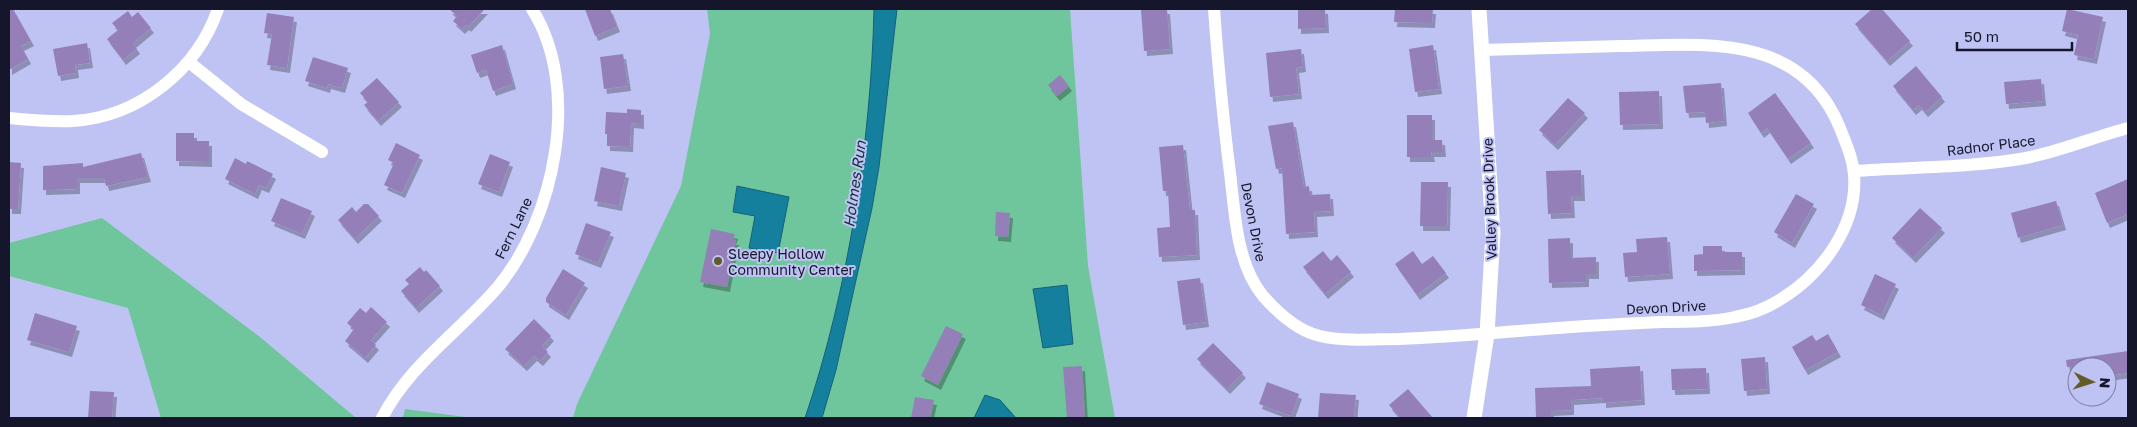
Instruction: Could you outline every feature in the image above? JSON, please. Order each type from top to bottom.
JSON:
[{"type":"street","points":[[9,118],[74,121],[98,117],[143,100],[162,88],[189,62],[202,44],[218,9]]},
{"type":"street","name":"Fern Lane","points":[[382,418],[405,380],[475,313],[499,286],[518,257],[543,202],[556,147],[557,83],[553,58],[545,34],[532,9]]},
{"type":"street","name":"Devon Drive","points":[[1214,9],[1220,101],[1241,248],[1252,279],[1261,294],[1290,322],[1321,336],[1362,340],[1707,321],[1735,317],[1762,310],[1800,286],[1831,251],[1844,227],[1854,202],[1854,171],[1851,155],[1836,119],[1824,97],[1796,70],[1773,58],[1749,49],[1690,44],[1481,50]]},
{"type":"street","name":"Valley Brook Drive","points":[[1474,418],[1487,334],[1493,233],[1479,9]]},
{"type":"street","points":[[189,62],[240,104],[322,152]]},
{"type":"street","name":"Radnor Place","points":[[1854,171],[1987,163],[2025,158],[2065,148],[2128,128]]},
{"type":"green space","points":[[707,9],[1070,9],[1088,266],[1115,418],[573,418],[577,404],[681,186],[710,34]]},
{"type":"green space","points":[[102,218],[260,337],[356,418],[161,418],[128,308],[9,276],[9,243]]},
{"type":"green space","points":[[405,409],[473,418],[403,418]]},
{"type":"water","points":[[874,9],[897,9],[879,167],[872,208],[836,370],[822,418],[805,418],[834,320],[854,216],[868,111]]},
{"type":"water","points":[[737,186],[789,197],[778,253],[749,248],[755,216],[733,212]]},
{"type":"water","points":[[1067,285],[1073,344],[1043,348],[1033,289]]},
{"type":"water","points":[[985,395],[1000,400],[1016,418],[974,418]]},
{"type":"building","points":[[9,9],[13,9],[31,41],[21,46],[28,59],[9,70]]},
{"type":"building","points":[[449,9],[485,9],[468,27],[466,25],[462,29],[453,21],[457,16]]},
{"type":"building","points":[[585,9],[610,9],[617,27],[595,36]]},
{"type":"building","points":[[1141,9],[1167,9],[1170,49],[1144,51]]},
{"type":"building","points":[[1298,9],[1325,9],[1326,28],[1298,29]]},
{"type":"building","points":[[1395,9],[1433,9],[1432,23],[1394,22]]},
{"type":"building","points":[[1872,9],[1882,9],[1910,41],[1887,61],[1855,24]]},
{"type":"building","points":[[2067,9],[2103,17],[2094,59],[2074,55],[2078,35],[2062,31]]},
{"type":"building","points":[[128,11],[132,17],[138,12],[151,28],[133,43],[137,49],[123,60],[107,39],[118,30],[112,23]]},
{"type":"building","points":[[267,13],[294,17],[287,68],[267,65],[272,34],[264,33]]},
{"type":"building","points":[[87,43],[90,63],[75,65],[76,73],[58,76],[53,49]]},
{"type":"building","points":[[502,45],[513,84],[493,91],[486,70],[477,73],[471,55]]},
{"type":"building","points":[[1433,45],[1439,89],[1415,92],[1409,49]]},
{"type":"building","points":[[1301,49],[1303,67],[1296,68],[1299,94],[1270,97],[1266,53]]},
{"type":"building","points":[[623,54],[628,86],[604,89],[600,57]]},
{"type":"building","points":[[313,57],[348,68],[342,88],[328,84],[327,88],[305,81]]},
{"type":"building","points":[[1916,66],[1942,97],[1925,112],[1919,105],[1913,110],[1893,86]]},
{"type":"building","points":[[1060,75],[1069,86],[1057,96],[1048,85]]},
{"type":"building","points":[[377,78],[399,102],[378,121],[364,105],[368,102],[360,93]]},
{"type":"building","points":[[2041,79],[2043,101],[2006,104],[2004,82]]},
{"type":"building","points":[[1721,83],[1724,121],[1706,123],[1705,112],[1686,113],[1683,86]]},
{"type":"building","points":[[1659,91],[1660,124],[1620,125],[1619,92]]},
{"type":"building","points":[[1775,93],[1811,143],[1788,159],[1767,128],[1761,133],[1748,113]]},
{"type":"building","points":[[1568,98],[1585,113],[1555,145],[1539,130]]},
{"type":"building","points":[[627,109],[641,110],[641,124],[631,123],[630,147],[607,146],[607,134],[605,134],[606,112],[627,113]]},
{"type":"building","points":[[1407,115],[1432,115],[1432,140],[1442,140],[1443,152],[1431,152],[1432,157],[1407,157]]},
{"type":"building","points":[[1293,122],[1304,187],[1309,186],[1310,195],[1330,194],[1331,211],[1314,212],[1315,232],[1286,234],[1282,168],[1276,169],[1268,126]]},
{"type":"building","points":[[176,133],[194,133],[194,141],[209,141],[209,162],[176,161]]},
{"type":"building","points":[[396,143],[420,155],[402,193],[384,185],[394,163],[388,160]]},
{"type":"building","points":[[1183,145],[1190,210],[1195,210],[1197,255],[1159,257],[1157,228],[1170,227],[1168,191],[1163,191],[1159,147]]},
{"type":"building","points":[[141,153],[148,177],[106,186],[104,178],[77,178],[77,189],[43,190],[43,166],[83,163],[83,167]]},
{"type":"building","points":[[490,154],[510,162],[499,192],[478,184]]},
{"type":"building","points":[[235,158],[246,164],[247,161],[273,174],[266,188],[259,185],[255,194],[225,179]]},
{"type":"building","points":[[9,162],[21,163],[18,209],[9,209]]},
{"type":"building","points":[[601,167],[626,173],[619,206],[594,201]]},
{"type":"building","points":[[1581,170],[1582,196],[1571,196],[1572,213],[1548,214],[1546,171]]},
{"type":"building","points":[[2128,179],[2128,214],[2107,223],[2095,193]]},
{"type":"building","points":[[1421,182],[1448,182],[1447,226],[1420,226]]},
{"type":"building","points":[[1796,194],[1814,204],[1792,243],[1774,232]]},
{"type":"building","points":[[281,198],[312,211],[302,234],[271,221]]},
{"type":"building","points":[[2056,201],[2063,225],[2018,238],[2011,213]]},
{"type":"building","points":[[364,204],[368,204],[379,216],[355,239],[338,220],[352,207],[356,212]]},
{"type":"building","points":[[1920,208],[1942,228],[1913,258],[1892,238]]},
{"type":"building","points":[[996,212],[1010,213],[1008,237],[995,236]]},
{"type":"building","points":[[586,223],[611,232],[598,263],[575,254]]},
{"type":"building","name":"Sleepy Hollow Community Center","points":[[711,229],[735,234],[733,240],[736,240],[727,287],[700,282]]},
{"type":"building","points":[[1667,237],[1670,274],[1625,277],[1623,253],[1637,252],[1636,239]]},
{"type":"building","points":[[1570,238],[1570,258],[1596,257],[1596,274],[1586,274],[1586,282],[1549,283],[1548,239]]},
{"type":"building","points":[[1703,246],[1722,246],[1722,252],[1742,252],[1742,270],[1694,271],[1694,255],[1703,254]]},
{"type":"building","points":[[1323,251],[1331,261],[1337,255],[1351,272],[1325,294],[1303,267]]},
{"type":"building","points":[[1413,251],[1422,264],[1433,256],[1446,273],[1417,295],[1395,264]]},
{"type":"building","points":[[420,267],[424,272],[426,270],[440,286],[416,308],[401,291],[409,284],[405,280]]},
{"type":"building","points":[[563,269],[585,283],[566,315],[546,302],[546,298]]},
{"type":"building","points":[[1875,274],[1896,284],[1881,315],[1861,305]]},
{"type":"building","points":[[1200,278],[1206,322],[1183,325],[1177,281]]},
{"type":"building","points":[[371,307],[387,322],[371,340],[376,345],[365,358],[345,341],[354,329],[347,323],[360,308],[366,313]]},
{"type":"building","points":[[35,313],[77,326],[69,352],[27,340]]},
{"type":"building","points":[[534,319],[551,336],[542,346],[548,352],[540,361],[534,356],[524,366],[505,349]]},
{"type":"building","points":[[946,326],[963,334],[938,385],[921,376]]},
{"type":"building","points":[[1828,334],[1838,352],[1805,370],[1792,347],[1812,335],[1816,341]]},
{"type":"building","points":[[1213,343],[1243,373],[1227,389],[1197,359]]},
{"type":"building","points":[[2128,351],[2128,373],[2117,375],[2117,357],[2087,357]]},
{"type":"building","points":[[1765,357],[1767,389],[1744,391],[1741,359]]},
{"type":"building","points":[[1082,366],[1085,418],[1067,418],[1063,367]]},
{"type":"building","points":[[1640,366],[1642,400],[1603,403],[1603,398],[1571,400],[1571,410],[1551,411],[1551,418],[1536,418],[1535,388],[1591,386],[1590,369]]},
{"type":"building","points":[[1706,368],[1707,389],[1672,390],[1671,369]]},
{"type":"building","points":[[1267,382],[1299,394],[1291,416],[1259,404]]},
{"type":"building","points":[[1408,389],[1433,418],[1400,418],[1389,405]]},
{"type":"building","points":[[90,391],[114,392],[112,418],[88,418]]},
{"type":"building","points":[[1320,393],[1356,395],[1354,418],[1318,418]]},
{"type":"building","points":[[915,397],[934,400],[930,418],[911,418]]},
{"type":"place","name":"Sleepy Hollow Community Center","points":[[718,261]]},
{"type":"water label","name":"Holmes Run","points":[[854,184]]}]
